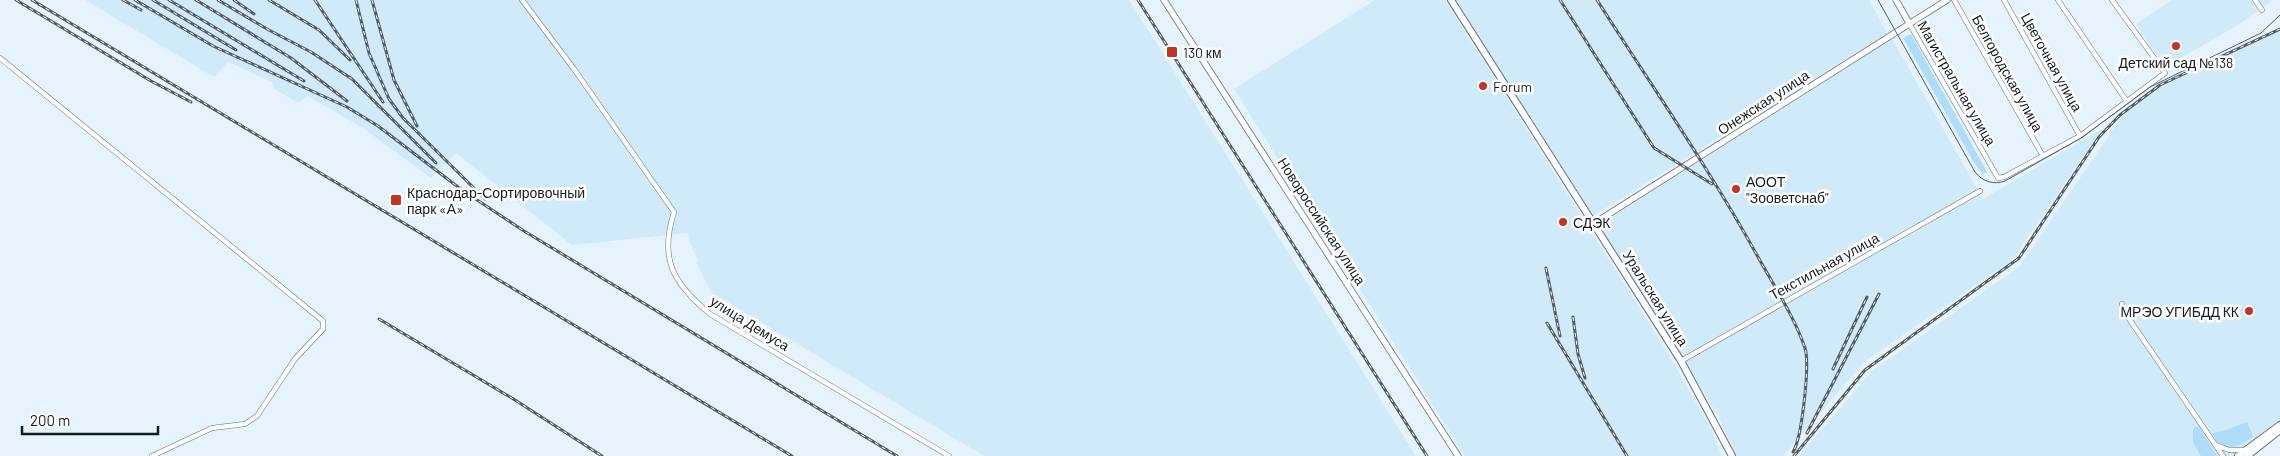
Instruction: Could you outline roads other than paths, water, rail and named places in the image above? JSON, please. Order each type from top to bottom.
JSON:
[{"type":"main road","name":"Уральская улица","points":[[1450,0],[1680,362],[1731,456]]},
{"type":"main road","points":[[2246,453],[2280,425]]},
{"type":"main road","points":[[2238,456],[2246,453],[2280,430]]},
{"type":"street","name":"улица Демуса","points":[[522,0],[574,69],[674,212],[668,232],[666,248],[675,275],[688,296],[710,314],[949,456]]},
{"type":"street","name":"Новороссийская улица","points":[[1164,0],[1458,456]]},
{"type":"street","name":"Магистральная улица","points":[[1896,0],[1998,178],[2004,177],[2043,156]]},
{"type":"street","name":"Онежская улица","points":[[1593,224],[1947,0]]},
{"type":"street","name":"Белгородская улица","points":[[1954,0],[2043,156]]},
{"type":"street","name":"Цветочная улица","points":[[2004,0],[2080,136]]},
{"type":"street","points":[[2058,0],[2126,100]]},
{"type":"street","points":[[2043,156],[2080,136],[2126,100],[2165,73],[2112,0]]},
{"type":"street","points":[[2256,0],[2262,10]]},
{"type":"street","points":[[0,58],[323,321],[323,330],[295,359],[257,416],[245,424],[212,428],[152,456]]},
{"type":"street","name":"Текстильная улица","points":[[1680,362],[1980,191]]},
{"type":"street","points":[[2122,304],[2123,310],[2221,456]]},
{"type":"street","points":[[2213,443],[2229,450],[2246,453]]},
{"type":"tram line","points":[[1878,0],[1975,172],[1985,180],[1993,183],[2005,181],[2081,138],[2150,87],[2261,33],[2280,15]]},
{"type":"railway","points":[[16,0],[151,81],[191,102]]},
{"type":"railway","points":[[32,0],[792,456]]},
{"type":"railway","points":[[123,0],[141,10]]},
{"type":"railway","points":[[135,0],[213,46],[347,107],[378,126],[462,190],[524,231],[897,456]]},
{"type":"railway","points":[[153,0],[236,50]]},
{"type":"railway","points":[[169,0],[304,81]]},
{"type":"railway","points":[[196,0],[291,58],[347,101]]},
{"type":"railway","points":[[218,0],[311,52],[352,79],[436,163]]},
{"type":"railway","points":[[234,0],[254,14]]},
{"type":"railway","points":[[269,0],[319,30],[350,60]]},
{"type":"railway","points":[[315,0],[383,102]]},
{"type":"railway","points":[[356,0],[369,53],[389,99],[403,118],[485,199]]},
{"type":"railway","points":[[372,0],[394,80],[417,126]]},
{"type":"railway","points":[[1138,0],[1427,456]]},
{"type":"railway","points":[[1560,0],[1654,148],[1712,184]]},
{"type":"railway","points":[[1597,0],[1720,191],[1795,324],[1805,348],[1806,384],[1802,417],[1793,452]]},
{"type":"railway","points":[[1794,456],[1865,370],[2019,258],[2099,137],[2120,115],[2160,85],[2280,29]]},
{"type":"railway","points":[[1546,268],[1560,336]]},
{"type":"railway","points":[[1807,433],[1879,294]]},
{"type":"railway","points":[[1833,369],[1867,297]]},
{"type":"railway","points":[[1573,317],[1578,354],[1585,378]]},
{"type":"railway","points":[[379,319],[515,400],[602,456]]},
{"type":"railway","points":[[1547,323],[1627,456]]},
{"type":"place","name":"Детский сад №138","points":[[2176,46]]},
{"type":"place","name":"130 км","points":[[1172,52]]},
{"type":"place","name":"Forum","points":[[1483,86]]},
{"type":"place","name":"АООТ \"Зооветснаб\"","points":[[1736,189]]},
{"type":"place","name":"Краснодар-Сортировочный парк «А»","points":[[396,200]]},
{"type":"place","name":"СДЭК","points":[[1563,222]]},
{"type":"place","name":"МРЭО УГИБДД КК","points":[[2249,311]]}]
